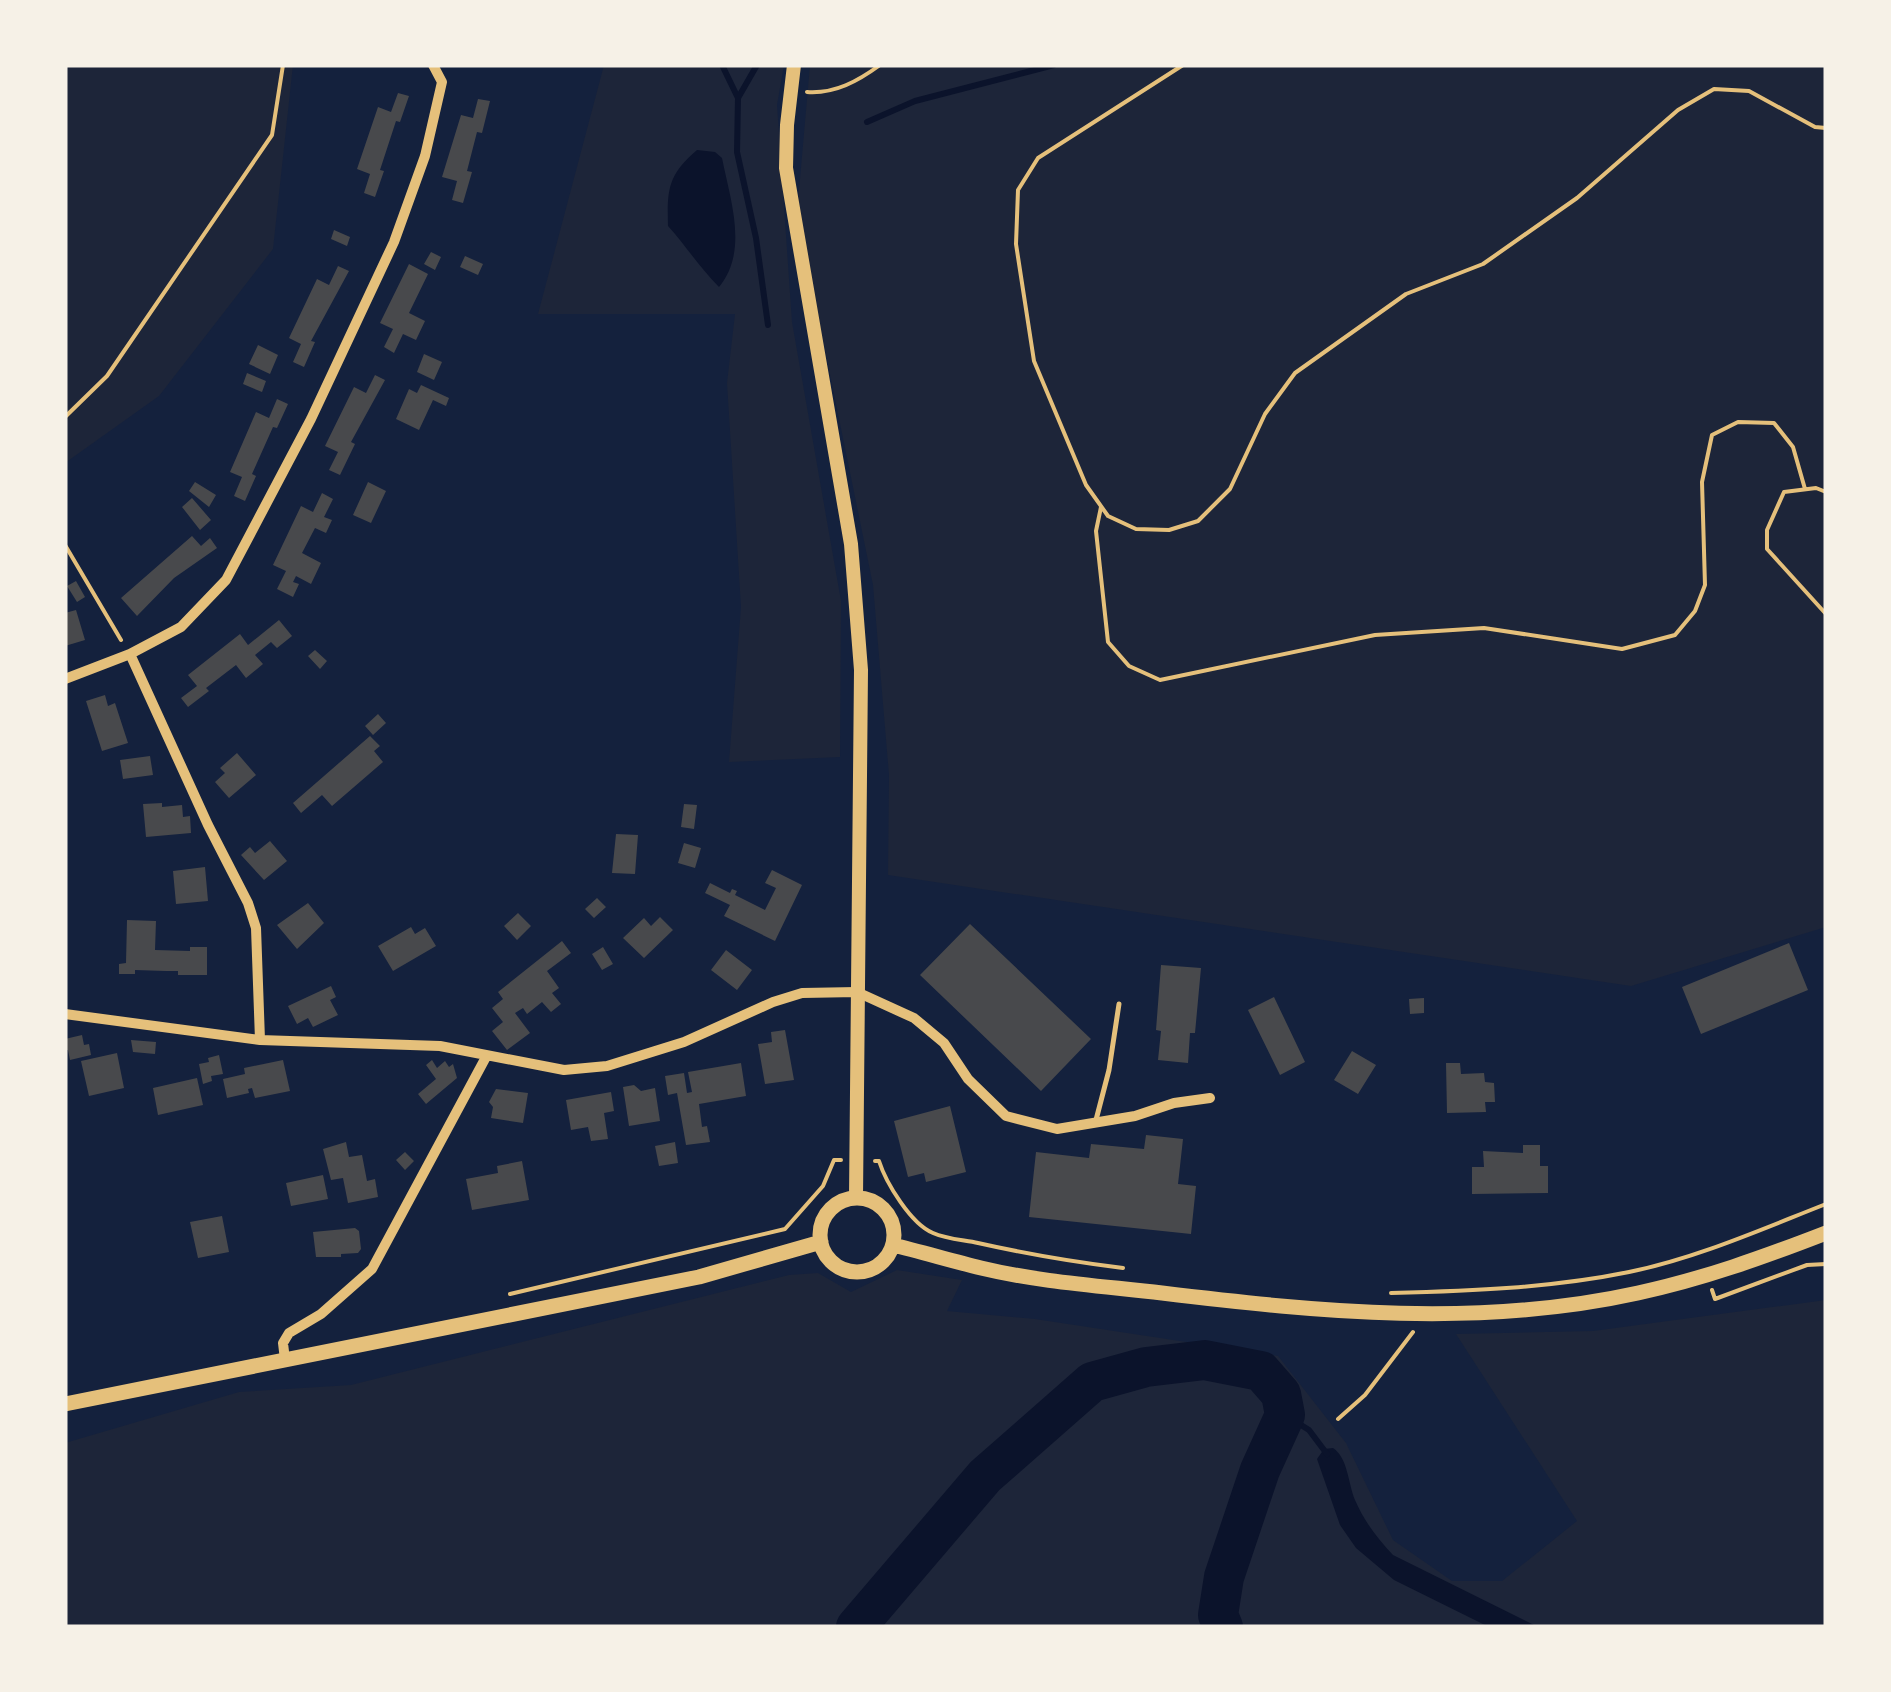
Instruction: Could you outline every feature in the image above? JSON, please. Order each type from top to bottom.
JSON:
[{"type":"main road","points":[[794,65],[786,168],[851,544],[862,670],[856,1198]]},
{"type":"main road","points":[[856,1198],[876,1202],[885,1210],[892,1221],[893,1245],[879,1265],[856,1272],[834,1264],[821,1242],[824,1220],[830,1210],[840,1202],[856,1198]]},
{"type":"main road","points":[[893,1245],[983,1269],[1121,1288],[1291,1308],[1424,1316],[1537,1308],[1636,1293],[1748,1263],[1826,1233]]},
{"type":"main road","points":[[65,1404],[699,1277],[821,1242]]},
{"type":"street","points":[[65,679],[130,654],[181,626],[226,580],[311,419],[394,242],[424,156],[442,82],[433,65]]},
{"type":"street","points":[[130,654],[248,904],[256,928],[260,1040]]},
{"type":"street","points":[[65,1014],[260,1040],[440,1046],[564,1070],[607,1066],[684,1042],[773,1002],[802,994],[857,992],[914,1018],[944,1042],[968,1079],[1006,1116],[1057,1130],[1210,1098]]},
{"type":"street","points":[[284,1360],[283,1343],[290,1332],[321,1314],[372,1269],[486,1057]]},
{"type":"lane","points":[[1096,1123],[1119,1004]]},
{"type":"path","points":[[65,417],[107,376],[272,135],[283,65]]},
{"type":"path","points":[[791,90],[818,92],[857,82],[880,65]]},
{"type":"path","points":[[1182,65],[1038,158],[1018,190],[1016,244],[1034,361],[1086,484],[1108,516],[1136,529],[1168,530],[1198,521],[1230,489],[1265,414],[1295,373],[1406,294],[1483,264],[1577,198],[1678,110],[1714,89],[1749,91],[1815,127],[1826,128]]},
{"type":"path","points":[[1101,507],[1096,531],[1108,642],[1129,666],[1160,680],[1375,636],[1484,628],[1622,648],[1676,635],[1695,611],[1704,584],[1702,482],[1712,434],[1738,422],[1774,424],[1793,447],[1806,489]]},
{"type":"path","points":[[1826,492],[1816,488],[1784,492],[1767,530],[1768,549],[1826,614]]},
{"type":"path","points":[[65,545],[130,654]]},
{"type":"path","points":[[1703,1251],[1826,1204]]},
{"type":"path","points":[[1338,1418],[1365,1395],[1424,1316]]},
{"type":"shaded area","points":[[65,65],[293,65],[273,249],[159,396],[65,463]]},
{"type":"shaded area","points":[[604,65],[784,65],[777,105],[792,322],[841,601],[840,757],[729,762],[741,607],[727,383],[735,314],[538,314]]},
{"type":"shaded area","points":[[810,65],[1826,65],[1826,927],[1631,986],[888,875],[889,775],[873,585],[797,213]]},
{"type":"shaded area","points":[[697,150],[715,152],[722,158],[735,224],[733,257],[719,287],[668,226],[671,184],[680,167]]},
{"type":"shaded area","points":[[897,1270],[962,1280],[947,1311],[1035,1319],[1278,1356],[1346,1443],[1393,1540],[1452,1581],[1502,1581],[1577,1521],[1456,1334],[1593,1331],[1826,1300],[1826,1627],[65,1627],[65,1443],[239,1392],[351,1385],[789,1275],[818,1273],[851,1292]]},
{"type":"shaded area","points":[[1333,1448],[1345,1464],[1362,1515],[1393,1555],[1538,1627],[1489,1627],[1394,1580],[1356,1548],[1340,1525],[1317,1459],[1324,1449]]},
{"type":"building","points":[[398,93],[409,96],[400,122],[396,121],[375,197],[364,193],[370,174],[357,169],[378,107],[391,112]]},
{"type":"building","points":[[478,99],[490,101],[482,133],[477,132],[463,203],[452,200],[457,181],[442,177],[461,115],[473,118]]},
{"type":"building","points":[[334,230],[350,237],[347,246],[331,239]]},
{"type":"building","points":[[431,252],[441,257],[435,270],[424,264]]},
{"type":"building","points":[[465,256],[483,264],[478,275],[460,267]]},
{"type":"building","points":[[409,264],[428,274],[409,313],[425,321],[416,340],[403,334],[394,353],[384,347],[393,329],[380,323]]},
{"type":"building","points":[[338,266],[349,271],[311,341],[315,342],[304,367],[293,362],[301,344],[289,338],[317,279],[329,285]]},
{"type":"building","points":[[258,345],[278,355],[270,374],[249,364]]},
{"type":"building","points":[[424,354],[442,362],[434,380],[417,372]]},
{"type":"building","points":[[247,373],[266,381],[262,392],[243,384]]},
{"type":"building","points":[[375,375],[385,380],[351,442],[355,444],[340,475],[329,470],[338,452],[325,446],[354,387],[366,393]]},
{"type":"building","points":[[421,385],[449,398],[446,406],[433,400],[419,430],[396,419],[409,389],[417,393]]},
{"type":"building","points":[[277,399],[288,404],[252,474],[256,476],[245,501],[234,496],[242,477],[230,472],[256,412],[269,418]]},
{"type":"building","points":[[195,482],[216,495],[209,507],[189,491]]},
{"type":"building","points":[[368,482],[386,491],[371,523],[353,515]]},
{"type":"building","points":[[322,493],[333,499],[324,517],[332,520],[326,533],[315,528],[302,553],[321,563],[311,584],[296,576],[293,582],[299,584],[293,597],[277,589],[286,571],[273,565],[301,506],[313,512]]},
{"type":"building","points":[[192,498],[211,520],[200,530],[182,507]]},
{"type":"building","points":[[192,536],[201,546],[210,538],[217,548],[174,578],[137,616],[121,598]]},
{"type":"building","points":[[76,581],[85,597],[77,602],[67,586]]},
{"type":"building","points":[[76,610],[85,640],[65,646],[65,613]]},
{"type":"building","points":[[279,620],[292,636],[277,648],[271,642],[255,655],[263,664],[246,678],[236,665],[188,707],[181,698],[197,686],[188,675],[240,634],[248,645]]},
{"type":"building","points":[[315,650],[327,661],[320,669],[308,656]]},
{"type":"building","points":[[105,695],[108,706],[115,703],[128,743],[102,751],[86,701]]},
{"type":"building","points":[[378,714],[386,723],[373,735],[365,726]]},
{"type":"building","points":[[370,736],[380,746],[374,751],[383,762],[332,806],[322,795],[301,813],[293,803]]},
{"type":"building","points":[[237,753],[256,775],[229,798],[215,782],[225,773],[220,768]]},
{"type":"building","points":[[150,756],[153,775],[123,779],[120,760]]},
{"type":"building","points":[[162,803],[162,807],[182,805],[183,817],[190,816],[191,833],[146,837],[143,804]]},
{"type":"building","points":[[684,804],[697,805],[694,829],[681,827]]},
{"type":"building","points":[[616,834],[638,835],[635,874],[612,873]]},
{"type":"building","points":[[270,841],[287,861],[264,880],[241,855],[250,847],[255,853]]},
{"type":"building","points":[[684,843],[701,848],[695,868],[678,863]]},
{"type":"building","points":[[205,867],[208,901],[176,904],[173,871]]},
{"type":"building","points":[[772,870],[802,885],[775,941],[724,916],[730,905],[705,893],[710,883],[730,893],[732,889],[737,891],[735,895],[765,910],[776,888],[765,883]]},
{"type":"building","points":[[597,898],[606,907],[594,918],[585,909]]},
{"type":"building","points":[[308,903],[324,923],[297,949],[277,925]]},
{"type":"building","points":[[518,913],[531,926],[517,940],[504,926]]},
{"type":"building","points":[[660,917],[673,930],[644,958],[623,938],[644,918],[651,926]]},
{"type":"building","points":[[127,920],[156,921],[155,950],[190,951],[190,947],[207,947],[207,975],[135,970],[135,974],[119,974],[119,964],[126,963]]},
{"type":"building","points":[[970,924],[1091,1039],[1041,1091],[920,975]]},
{"type":"building","points":[[411,927],[415,934],[425,928],[436,946],[393,971],[378,946]]},
{"type":"building","points":[[562,941],[571,953],[547,971],[559,988],[552,993],[561,1004],[551,1012],[542,1002],[527,1014],[523,1008],[515,1013],[530,1033],[507,1050],[492,1031],[503,1022],[492,1008],[503,999],[498,992]]},
{"type":"building","points":[[1789,943],[1808,990],[1701,1034],[1682,987]]},
{"type":"building","points":[[603,947],[613,964],[602,970],[592,954]]},
{"type":"building","points":[[726,950],[752,970],[737,990],[711,970]]},
{"type":"building","points":[[1161,965],[1201,968],[1188,1063],[1158,1060]]},
{"type":"building","points":[[331,986],[336,997],[330,1000],[338,1015],[313,1027],[308,1018],[297,1024],[288,1006]]},
{"type":"building","points":[[1274,997],[1305,1062],[1280,1075],[1248,1010]]},
{"type":"building","points":[[1424,998],[1424,1013],[1410,1014],[1409,999]]},
{"type":"building","points":[[785,1030],[794,1080],[765,1084],[758,1044],[772,1042],[771,1032]]},
{"type":"building","points":[[82,1035],[91,1055],[70,1060],[65,1039]]},
{"type":"building","points":[[131,1040],[156,1042],[155,1054],[133,1052]]},
{"type":"building","points":[[1352,1051],[1376,1065],[1358,1094],[1334,1080]]},
{"type":"building","points":[[117,1053],[124,1088],[89,1096],[81,1061]]},
{"type":"building","points":[[219,1055],[223,1074],[211,1076],[212,1081],[203,1084],[199,1064]]},
{"type":"building","points":[[283,1060],[290,1091],[255,1098],[252,1088],[249,1093],[227,1098],[223,1079],[245,1074],[244,1068]]},
{"type":"building","points":[[432,1060],[437,1068],[445,1061],[449,1067],[453,1064],[457,1078],[426,1104],[418,1094],[436,1079],[426,1065]]},
{"type":"building","points":[[741,1063],[746,1096],[699,1104],[702,1127],[707,1126],[710,1142],[686,1145],[677,1093],[668,1095],[665,1076],[684,1073],[687,1093],[692,1092],[688,1072]]},
{"type":"building","points":[[1446,1063],[1460,1063],[1461,1074],[1484,1073],[1485,1082],[1494,1083],[1495,1102],[1485,1102],[1486,1112],[1447,1113]]},
{"type":"building","points":[[197,1078],[203,1105],[158,1115],[153,1088]]},
{"type":"building","points":[[634,1085],[641,1091],[655,1088],[660,1121],[629,1126],[623,1087]]},
{"type":"building","points":[[496,1089],[528,1093],[523,1123],[491,1118],[493,1107],[489,1102]]},
{"type":"building","points":[[611,1092],[614,1111],[604,1113],[608,1139],[591,1141],[588,1127],[571,1130],[566,1100]]},
{"type":"building","points":[[950,1106],[966,1172],[926,1182],[924,1173],[908,1177],[894,1121]]},
{"type":"building","points":[[1146,1135],[1183,1139],[1178,1184],[1196,1186],[1191,1234],[1029,1217],[1036,1152],[1089,1158],[1091,1144],[1144,1149]]},
{"type":"building","points":[[346,1142],[349,1157],[362,1155],[367,1181],[375,1179],[378,1197],[348,1203],[343,1178],[331,1180],[323,1149]]},
{"type":"building","points":[[675,1142],[678,1163],[659,1166],[655,1146]]},
{"type":"building","points":[[1523,1145],[1540,1145],[1540,1166],[1548,1166],[1548,1193],[1472,1194],[1472,1167],[1484,1167],[1483,1151],[1523,1153]]},
{"type":"building","points":[[405,1152],[414,1161],[405,1170],[396,1160]]},
{"type":"building","points":[[522,1161],[529,1200],[472,1210],[466,1179],[498,1173],[497,1166]]},
{"type":"building","points":[[323,1175],[328,1199],[291,1206],[286,1183]]},
{"type":"building","points":[[222,1216],[229,1252],[198,1258],[190,1222]]},
{"type":"building","points":[[355,1228],[359,1231],[358,1253],[316,1257],[313,1232]]},
{"type":"waterway","points":[[722,65],[738,98],[737,152],[756,238],[768,325]]},
{"type":"waterway","points":[[738,98],[757,65]]},
{"type":"waterway","points":[[867,122],[915,101],[1054,65]]},
{"type":"waterway","points":[[856,1627],[985,1476],[1092,1382],[1146,1367],[1205,1360],[1261,1371],[1281,1394],[1285,1415],[1260,1470],[1224,1577],[1218,1615],[1223,1627]]},
{"type":"waterway","points":[[1285,1415],[1309,1430],[1327,1454]]}]
